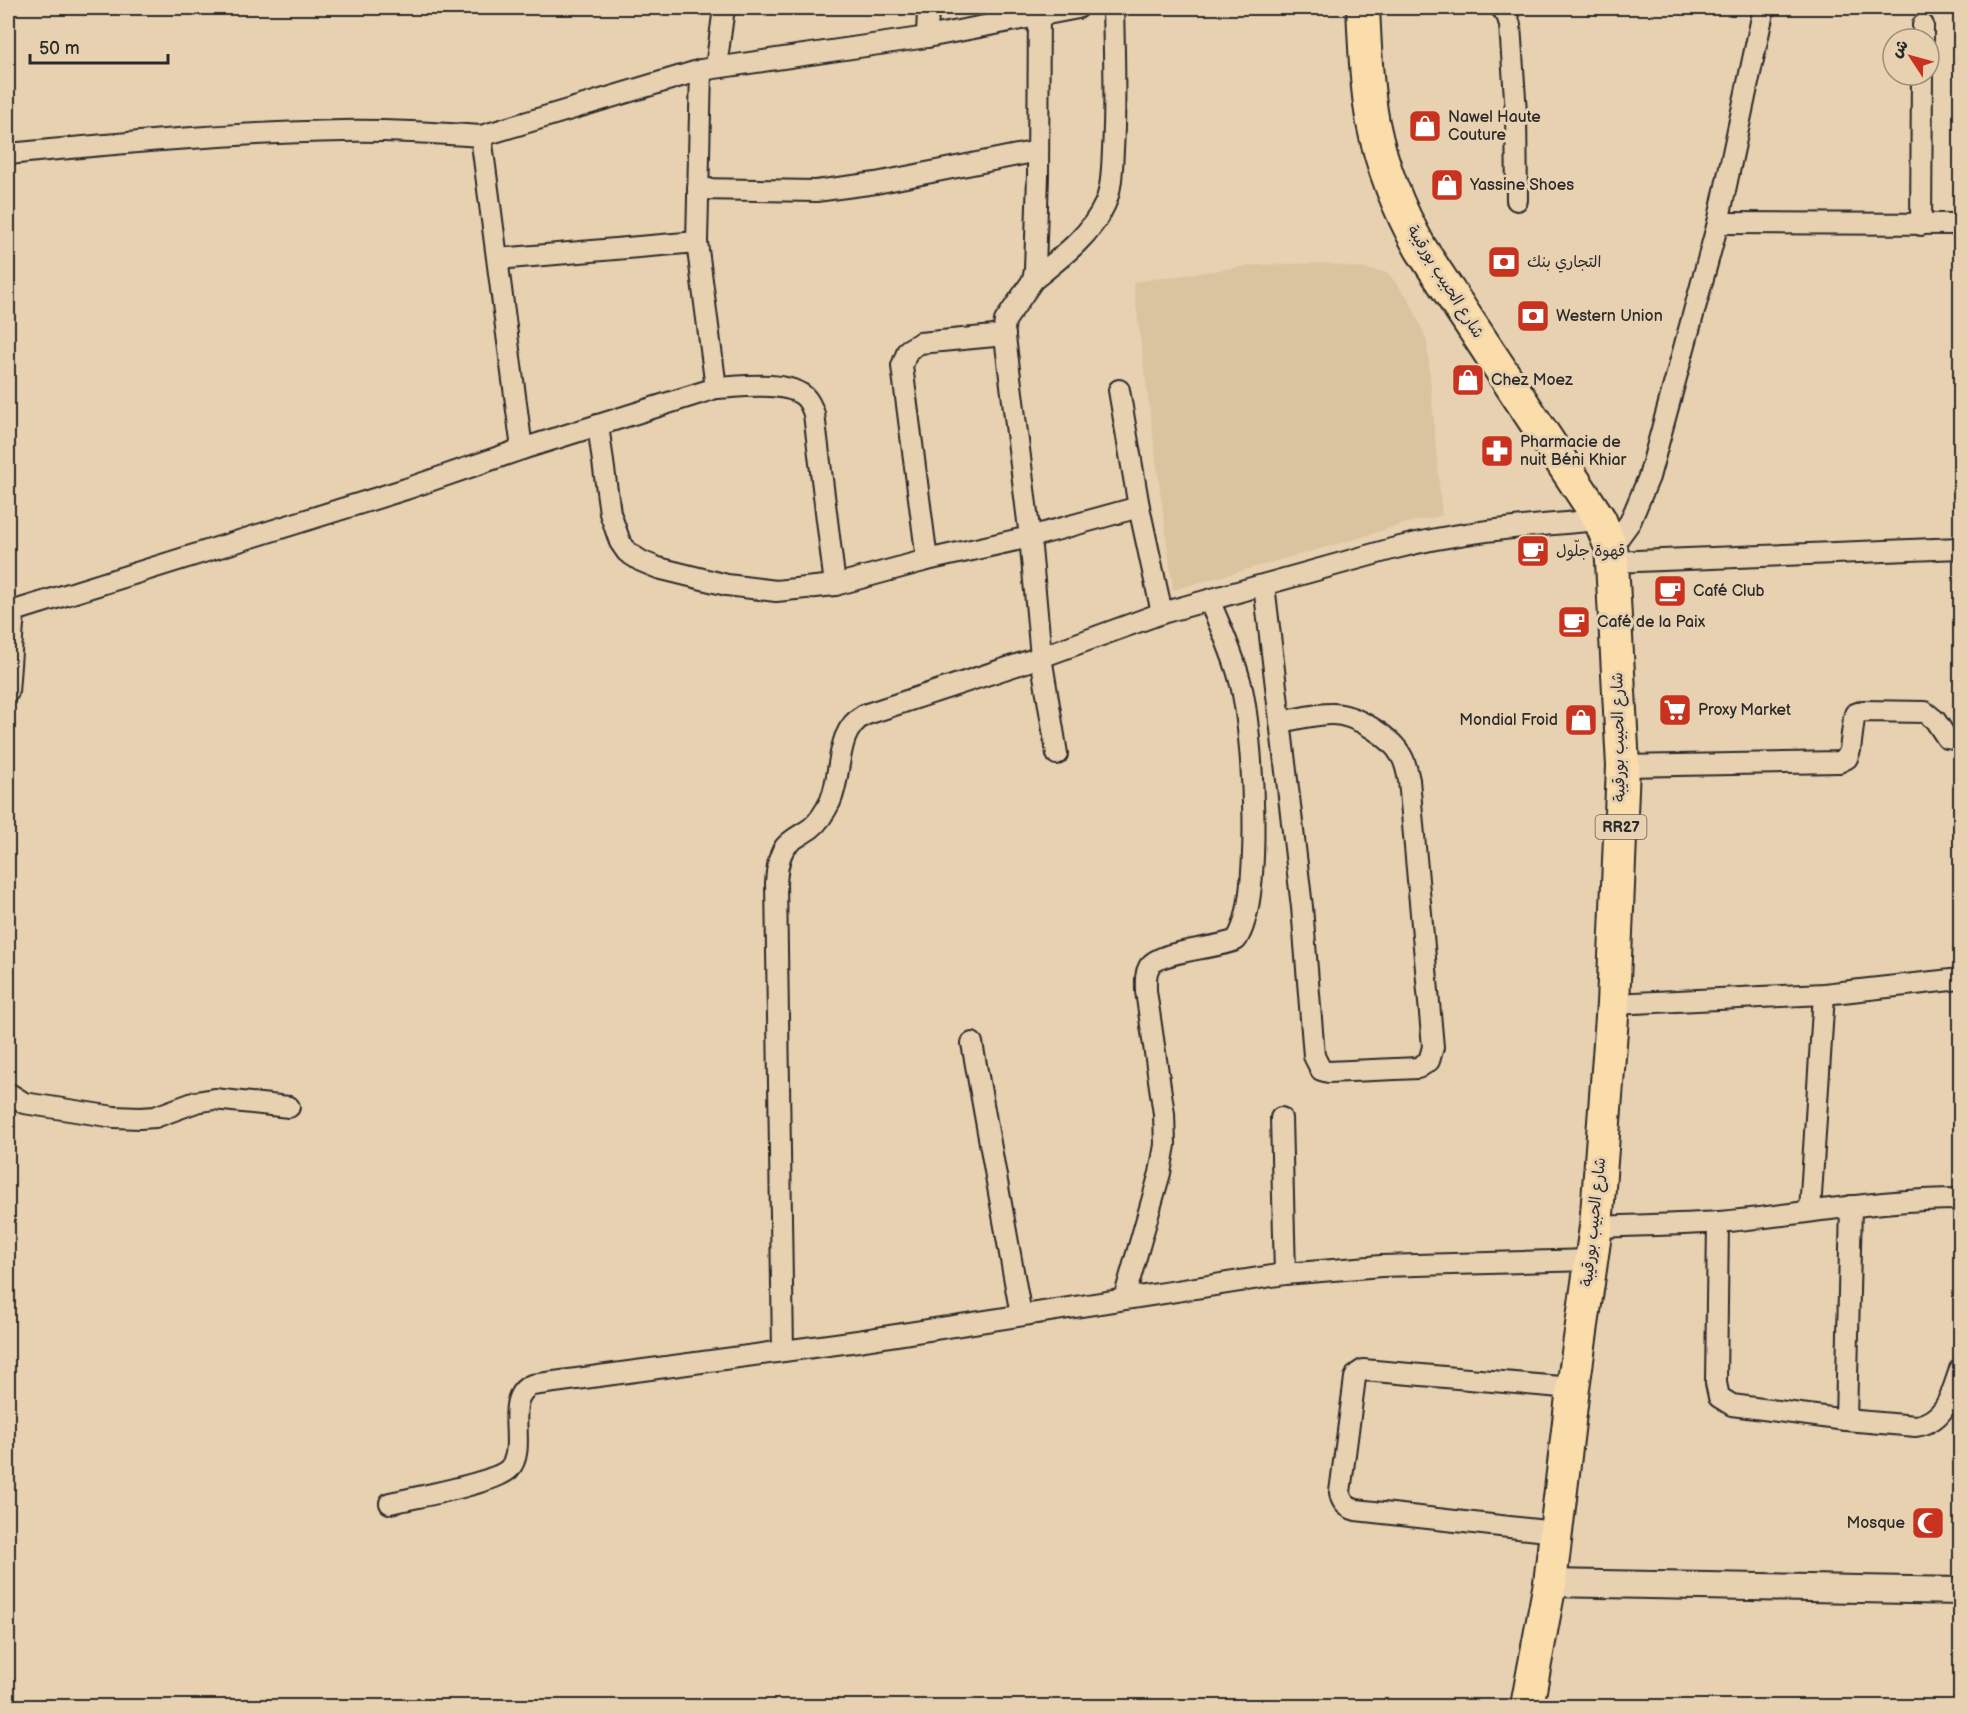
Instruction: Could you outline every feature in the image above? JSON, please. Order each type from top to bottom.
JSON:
[{"type":"main road","name":"شارع الحبيب بورقيبة","points":[[1363,8],[1368,90],[1373,124],[1397,202],[1421,249],[1600,519],[1611,555],[1623,766],[1613,1004],[1596,1227],[1573,1388],[1550,1583],[1527,1707]]},
{"type":"street","points":[[716,388],[697,242],[698,189],[709,68],[724,8]]},
{"type":"street","points":[[927,37],[928,8]]},
{"type":"street","points":[[8,154],[123,142],[299,133],[386,132],[481,136],[709,68],[927,37],[1039,11],[1078,8]]},
{"type":"street","points":[[1057,754],[1041,657],[1030,537],[1005,321],[1033,280],[1086,234],[1105,203],[1113,164],[1115,126],[1113,8]]},
{"type":"street","points":[[1501,8],[1507,15],[1510,25],[1516,113],[1517,200]]},
{"type":"street","points":[[1611,555],[1630,522],[1650,477],[1718,223],[1764,8]]},
{"type":"street","points":[[1033,280],[1036,261],[1039,11]]},
{"type":"street","points":[[1920,225],[1922,87]]},
{"type":"street","points":[[481,136],[522,449]]},
{"type":"street","points":[[698,189],[816,191],[876,183],[1038,152]]},
{"type":"street","points":[[1718,223],[1960,224]]},
{"type":"street","points":[[498,259],[697,242]]},
{"type":"street","points":[[927,560],[902,366],[908,350],[920,343],[1005,335]]},
{"type":"street","points":[[8,692],[11,612],[406,489],[522,449],[716,388],[780,387],[799,393],[810,405],[814,414],[835,585]]},
{"type":"street","points":[[1119,390],[1139,507],[1162,613]]},
{"type":"street","points":[[598,425],[610,513],[617,536],[627,552],[658,568],[738,586],[776,591],[835,585],[927,560],[1030,537],[1139,507]]},
{"type":"street","points":[[783,1351],[776,882],[781,854],[788,843],[813,826],[825,810],[835,788],[845,735],[855,720],[864,714],[1041,657],[1162,613],[1423,541],[1478,531],[1600,519]]},
{"type":"street","points":[[1611,555],[1960,548]]},
{"type":"street","points":[[1264,585],[1280,722],[1302,907],[1313,1049],[1317,1064],[1322,1070],[1328,1072],[1418,1068],[1429,1061],[1433,1047],[1410,790],[1402,756],[1394,746],[1373,729],[1341,716],[1332,714],[1280,722]]},
{"type":"street","points":[[1124,1299],[1160,1173],[1164,1145],[1164,1114],[1146,991],[1147,972],[1150,965],[1161,958],[1236,940],[1245,923],[1251,889],[1254,835],[1250,753],[1244,697],[1229,649],[1209,600]]},
{"type":"street","points":[[1623,766],[1839,762],[1847,758],[1854,718],[1856,714],[1863,711],[1925,712],[1935,720],[1947,738],[1960,740]]},
{"type":"street","points":[[1613,1004],[1824,994],[1960,979]]},
{"type":"street","points":[[1810,1211],[1824,994]]},
{"type":"street","points":[[972,1043],[1021,1315]]},
{"type":"street","points":[[8,1093],[24,1103],[126,1118],[155,1117],[214,1098],[289,1107]]},
{"type":"street","points":[[1281,1118],[1285,1274]]},
{"type":"street","points":[[1596,1227],[1718,1222],[1920,1199],[1960,1199]]},
{"type":"street","points":[[1846,1420],[1851,1206]]},
{"type":"street","points":[[1718,1222],[1716,1383],[1719,1397],[1732,1405],[1846,1420],[1924,1425],[1945,1408],[1960,1368]]},
{"type":"street","points":[[390,1503],[490,1479],[508,1470],[515,1457],[518,1400],[527,1387],[783,1351],[1285,1274],[1381,1266],[1591,1260]]},
{"type":"street","points":[[1555,1532],[1356,1510],[1344,1504],[1340,1492],[1355,1378],[1363,1370],[1573,1388]]},
{"type":"street","points":[[1550,1583],[1960,1591]]},
{"type":"shaded area","points":[[1324,263],[1387,272],[1409,299],[1427,341],[1442,516],[1407,523],[1173,590],[1133,282],[1255,265]]},
{"type":"place","name":"Nawel Haute Couture","points":[[1425,126]]},
{"type":"place","name":"Yassine Shoes","points":[[1447,185]]},
{"type":"place","name":"التجاري بنك","points":[[1504,262]]},
{"type":"place","name":"Western Union","points":[[1533,316]]},
{"type":"place","name":"Chez Moez","points":[[1468,380]]},
{"type":"place","name":"Pharmacie de nuit Béni Khiar","points":[[1497,451]]},
{"type":"place","name":"قهوة جلّول","points":[[1533,551]]},
{"type":"place","name":"Café Club","points":[[1670,591]]},
{"type":"place","name":"Café de la Paix","points":[[1574,622]]},
{"type":"place","name":"Proxy Market","points":[[1675,710]]},
{"type":"place","name":"Mondial Froid","points":[[1581,720]]},
{"type":"place","name":"Mosque","points":[[1928,1523]]}]
